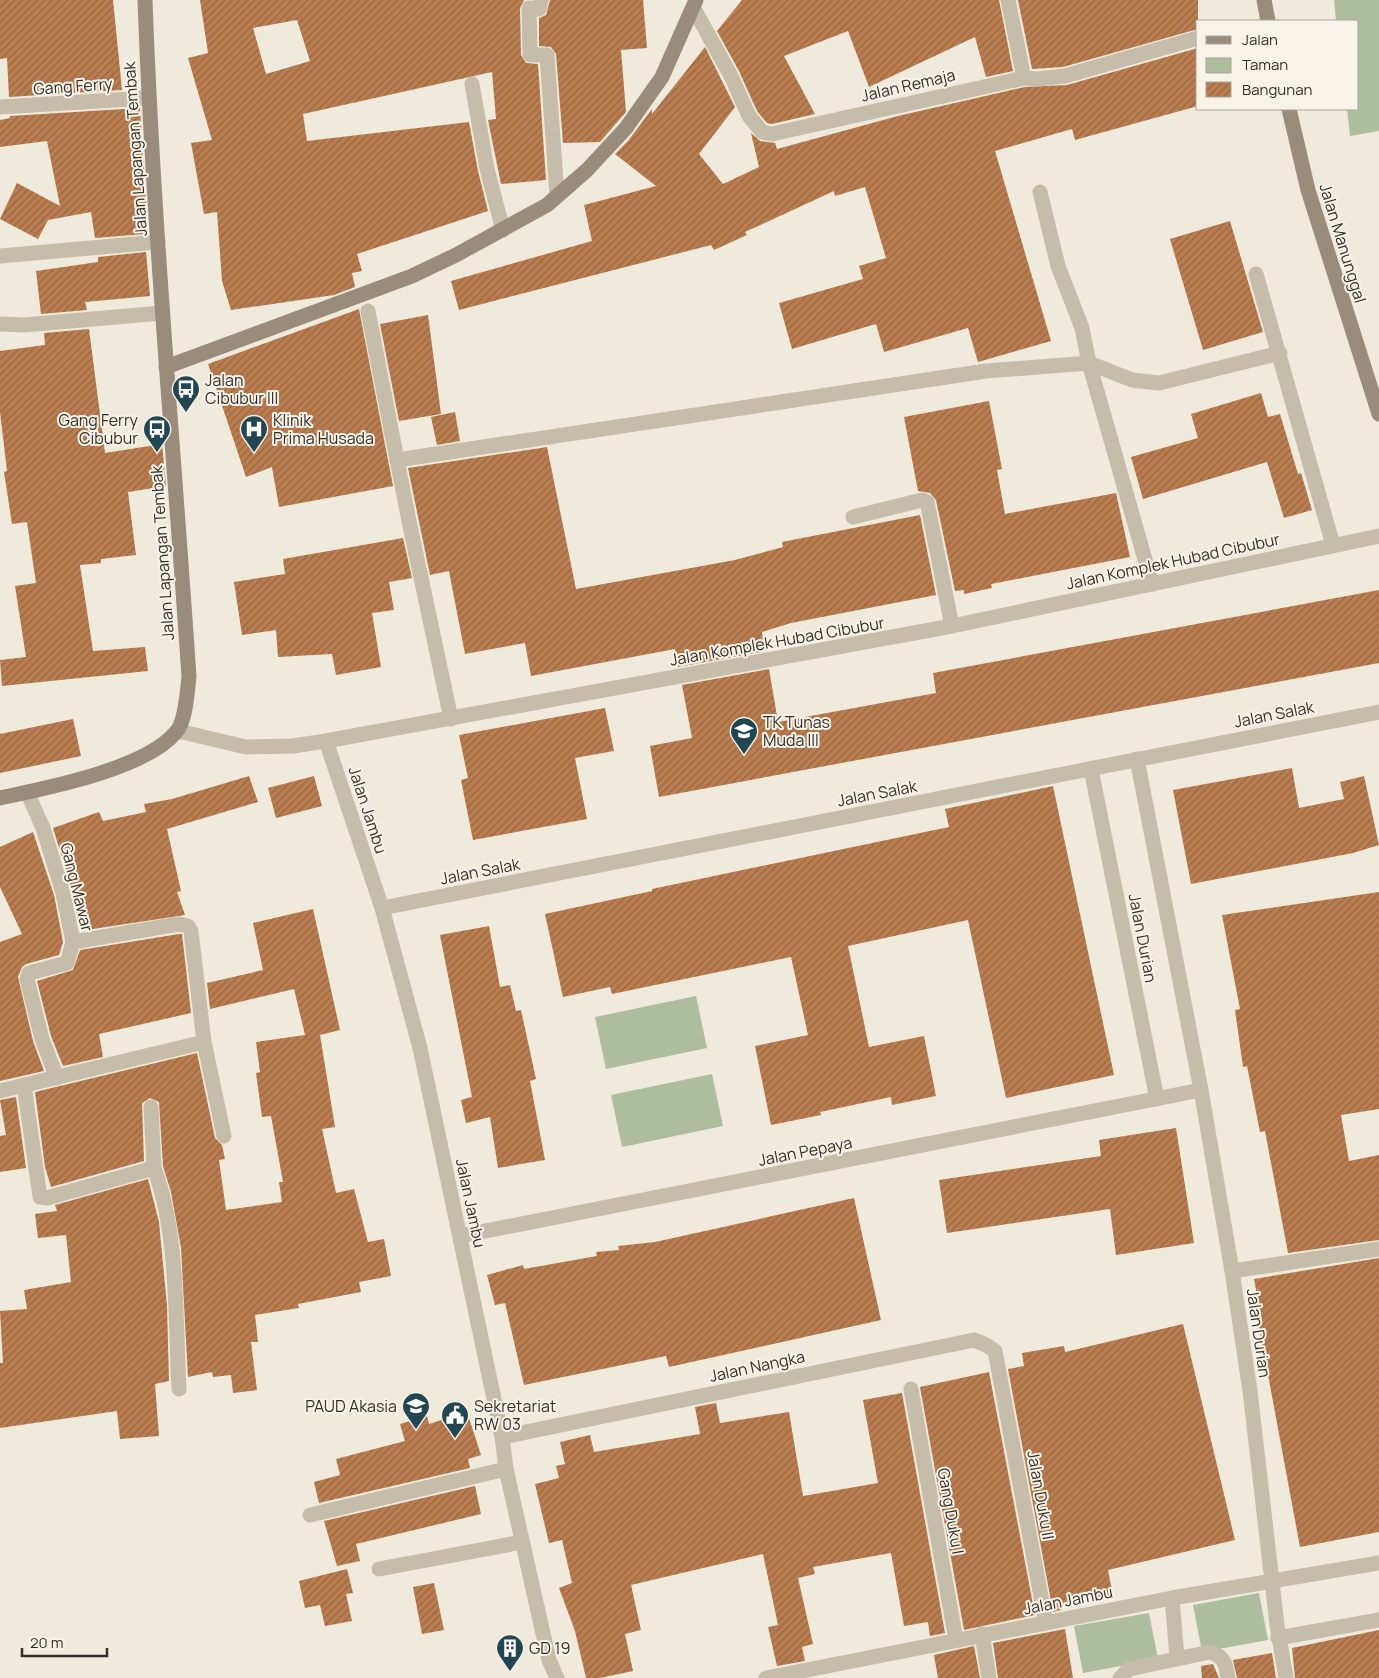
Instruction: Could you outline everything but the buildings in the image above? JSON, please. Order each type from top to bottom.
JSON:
[{"type":"street","name":"Jalan Lapangan Tembak","points":[[145,0],[148,98],[189,677],[186,704],[178,731]]},
{"type":"street","points":[[541,0],[539,9],[530,8],[530,55],[547,55],[557,195]]},
{"type":"street","points":[[1008,0],[1024,78]]},
{"type":"street","points":[[1264,0],[1264,20]]},
{"type":"street","points":[[166,367],[412,276],[503,230],[547,205],[587,170],[626,128],[662,77],[695,4]]},
{"type":"street","name":"Jalan Remaja","points":[[695,4],[732,76],[749,116],[762,132],[772,134],[1024,78],[1037,79],[1065,76],[1196,39]]},
{"type":"street","points":[[472,84],[487,168],[503,230]]},
{"type":"street","name":"Gang Ferry","points":[[0,107],[148,98]]},
{"type":"street","name":"Jalan Manunggal","points":[[1289,110],[1308,190],[1379,414]]},
{"type":"street","points":[[1040,192],[1058,266],[1082,328],[1089,362],[1152,584]]},
{"type":"street","points":[[0,256],[158,242]]},
{"type":"street","points":[[1256,274],[1333,545]]},
{"type":"street","points":[[368,310],[451,719]]},
{"type":"street","points":[[0,324],[24,325],[162,313]]},
{"type":"street","points":[[397,460],[986,371],[1089,362],[1132,380],[1159,383],[1280,353]]},
{"type":"street","points":[[853,517],[920,500],[927,502],[952,626]]},
{"type":"street","name":"Jalan Komplek Hubad Cibubur","points":[[178,731],[246,747],[293,746],[326,741],[952,626],[1379,536]]},
{"type":"street","name":"Jalan Salak","points":[[382,908],[1379,712]]},
{"type":"street","points":[[0,798],[27,792],[135,760],[160,747],[178,731]]},
{"type":"street","name":"Jalan Jambu","points":[[326,741],[382,908],[420,1048],[502,1437],[506,1469],[549,1660],[557,1678]]},
{"type":"street","name":"Jalan Durian","points":[[1137,759],[1202,1090],[1232,1271],[1250,1391],[1278,1638],[1286,1678]]},
{"type":"street","name":"Jalan Durian","points":[[1091,769],[1157,1099]]},
{"type":"street","name":"Gang Mawar","points":[[27,792],[43,828],[56,868],[73,942],[67,963],[29,973],[27,979],[42,1039],[58,1078]]},
{"type":"street","points":[[73,942],[179,924],[188,926],[191,931],[204,1042],[224,1136]]},
{"type":"street","points":[[0,1091],[204,1042]]},
{"type":"street","points":[[24,1085],[40,1197],[47,1198],[154,1168]]},
{"type":"street","points":[[1157,1099],[1202,1090]]},
{"type":"street","name":"Jalan Pepaya","points":[[460,1236],[1157,1099]]},
{"type":"street","points":[[151,1107],[154,1168],[165,1196],[174,1275],[179,1389]]},
{"type":"street","points":[[1232,1271],[1379,1249]]},
{"type":"street","name":"Jalan Nangka","points":[[502,1437],[958,1342],[974,1340],[995,1351],[1000,1374]]},
{"type":"street","name":"Jalan Duku II","points":[[1000,1374],[1046,1623]]},
{"type":"street","name":"Gang Duku I","points":[[911,1389],[956,1640]]},
{"type":"street","points":[[310,1515],[506,1469]]},
{"type":"street","points":[[380,1569],[522,1542]]},
{"type":"street","name":"Jalan Jambu","points":[[766,1678],[820,1673],[982,1634],[1172,1598],[1379,1564]]},
{"type":"street","points":[[1172,1598],[1177,1658]]},
{"type":"street","points":[[1278,1638],[1379,1620]]},
{"type":"street","points":[[982,1634],[990,1678]]},
{"type":"street","points":[[1120,1678],[1129,1669],[1210,1652],[1219,1655],[1224,1660],[1228,1678]]},
{"type":"green space","points":[[1334,0],[1379,0],[1379,131],[1350,136],[1347,110],[1359,110],[1359,20],[1336,20]]},
{"type":"green space","points":[[696,996],[707,1048],[606,1069],[595,1017]]},
{"type":"green space","points":[[712,1074],[723,1126],[622,1147],[611,1095]]},
{"type":"green space","points":[[1259,1593],[1268,1640],[1202,1652],[1193,1605]]},
{"type":"green space","points":[[1149,1613],[1158,1659],[1083,1673],[1074,1626]]},
{"type":"place","name":"Jalan Cibubur III","points":[[186,413]]},
{"type":"place","name":"Gang Ferry Cibubur","points":[[157,453]]},
{"type":"place","name":"Klinik Prima Husada","points":[[254,453]]},
{"type":"place","name":"TK Tunas Muda III","points":[[744,755]]},
{"type":"place","name":"PAUD Akasia","points":[[416,1430]]},
{"type":"place","name":"Sekretariat RW 03","points":[[455,1439]]},
{"type":"place","name":"GD 19","points":[[510,1672]]}]
